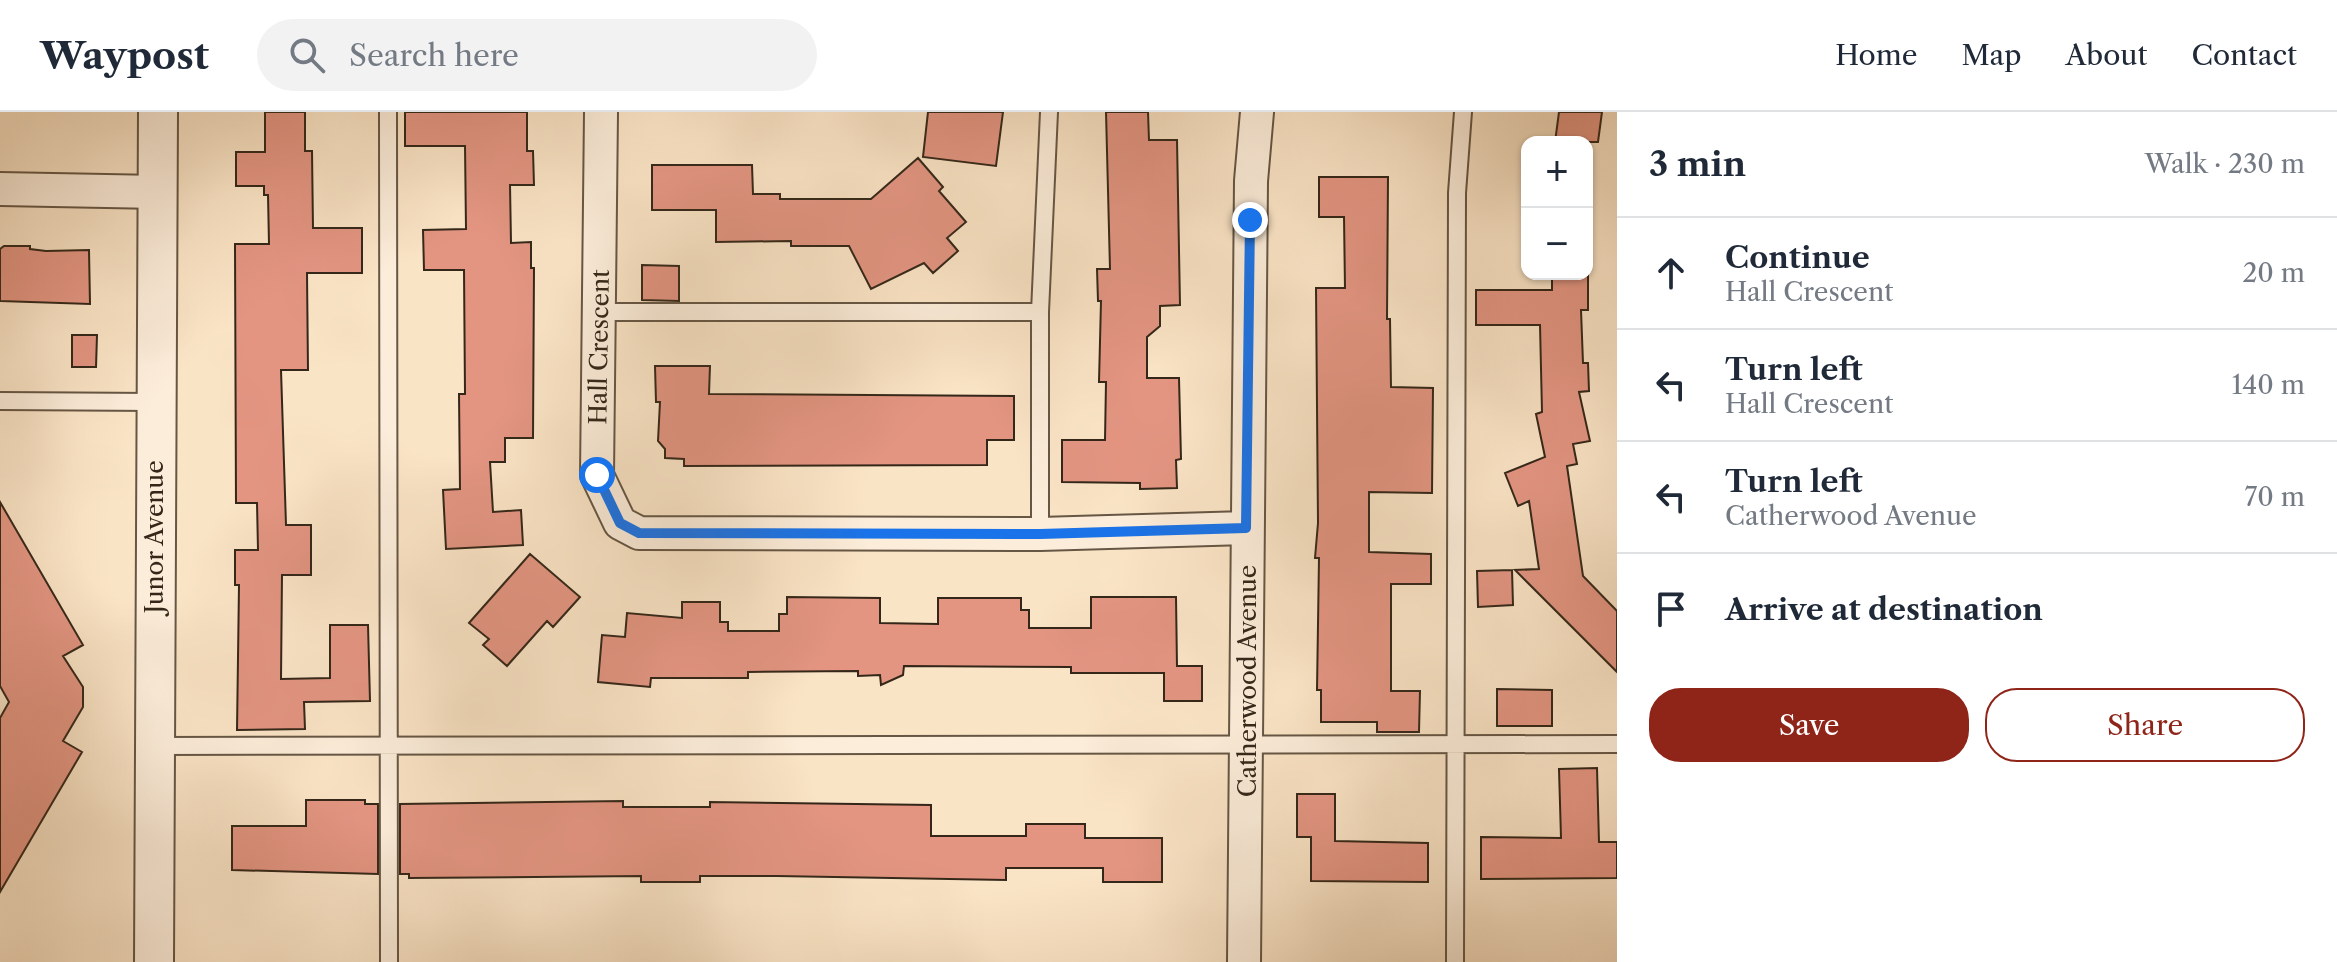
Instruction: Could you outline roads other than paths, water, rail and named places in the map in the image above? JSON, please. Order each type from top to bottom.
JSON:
[{"type":"street","name":"Junor Avenue","points":[[154,962],[158,112]]},
{"type":"street","name":"Hall Crescent","points":[[601,112],[597,475],[620,523],[639,533],[1040,534],[1246,528]]},
{"type":"street","name":"Catherwood Avenue","points":[[1244,962],[1249,745],[1246,528],[1251,181],[1257,112]]},
{"type":"street","points":[[0,189],[159,192]]},
{"type":"lane","points":[[388,112],[389,962]]},
{"type":"lane","points":[[1040,534],[1040,312],[1049,112]]},
{"type":"lane","points":[[1455,962],[1457,193],[1463,112]]},
{"type":"lane","points":[[599,312],[1040,312]]},
{"type":"lane","points":[[0,401],[155,402]]},
{"type":"lane","points":[[153,746],[1249,745],[1277,742],[1455,747],[1617,744]]}]
